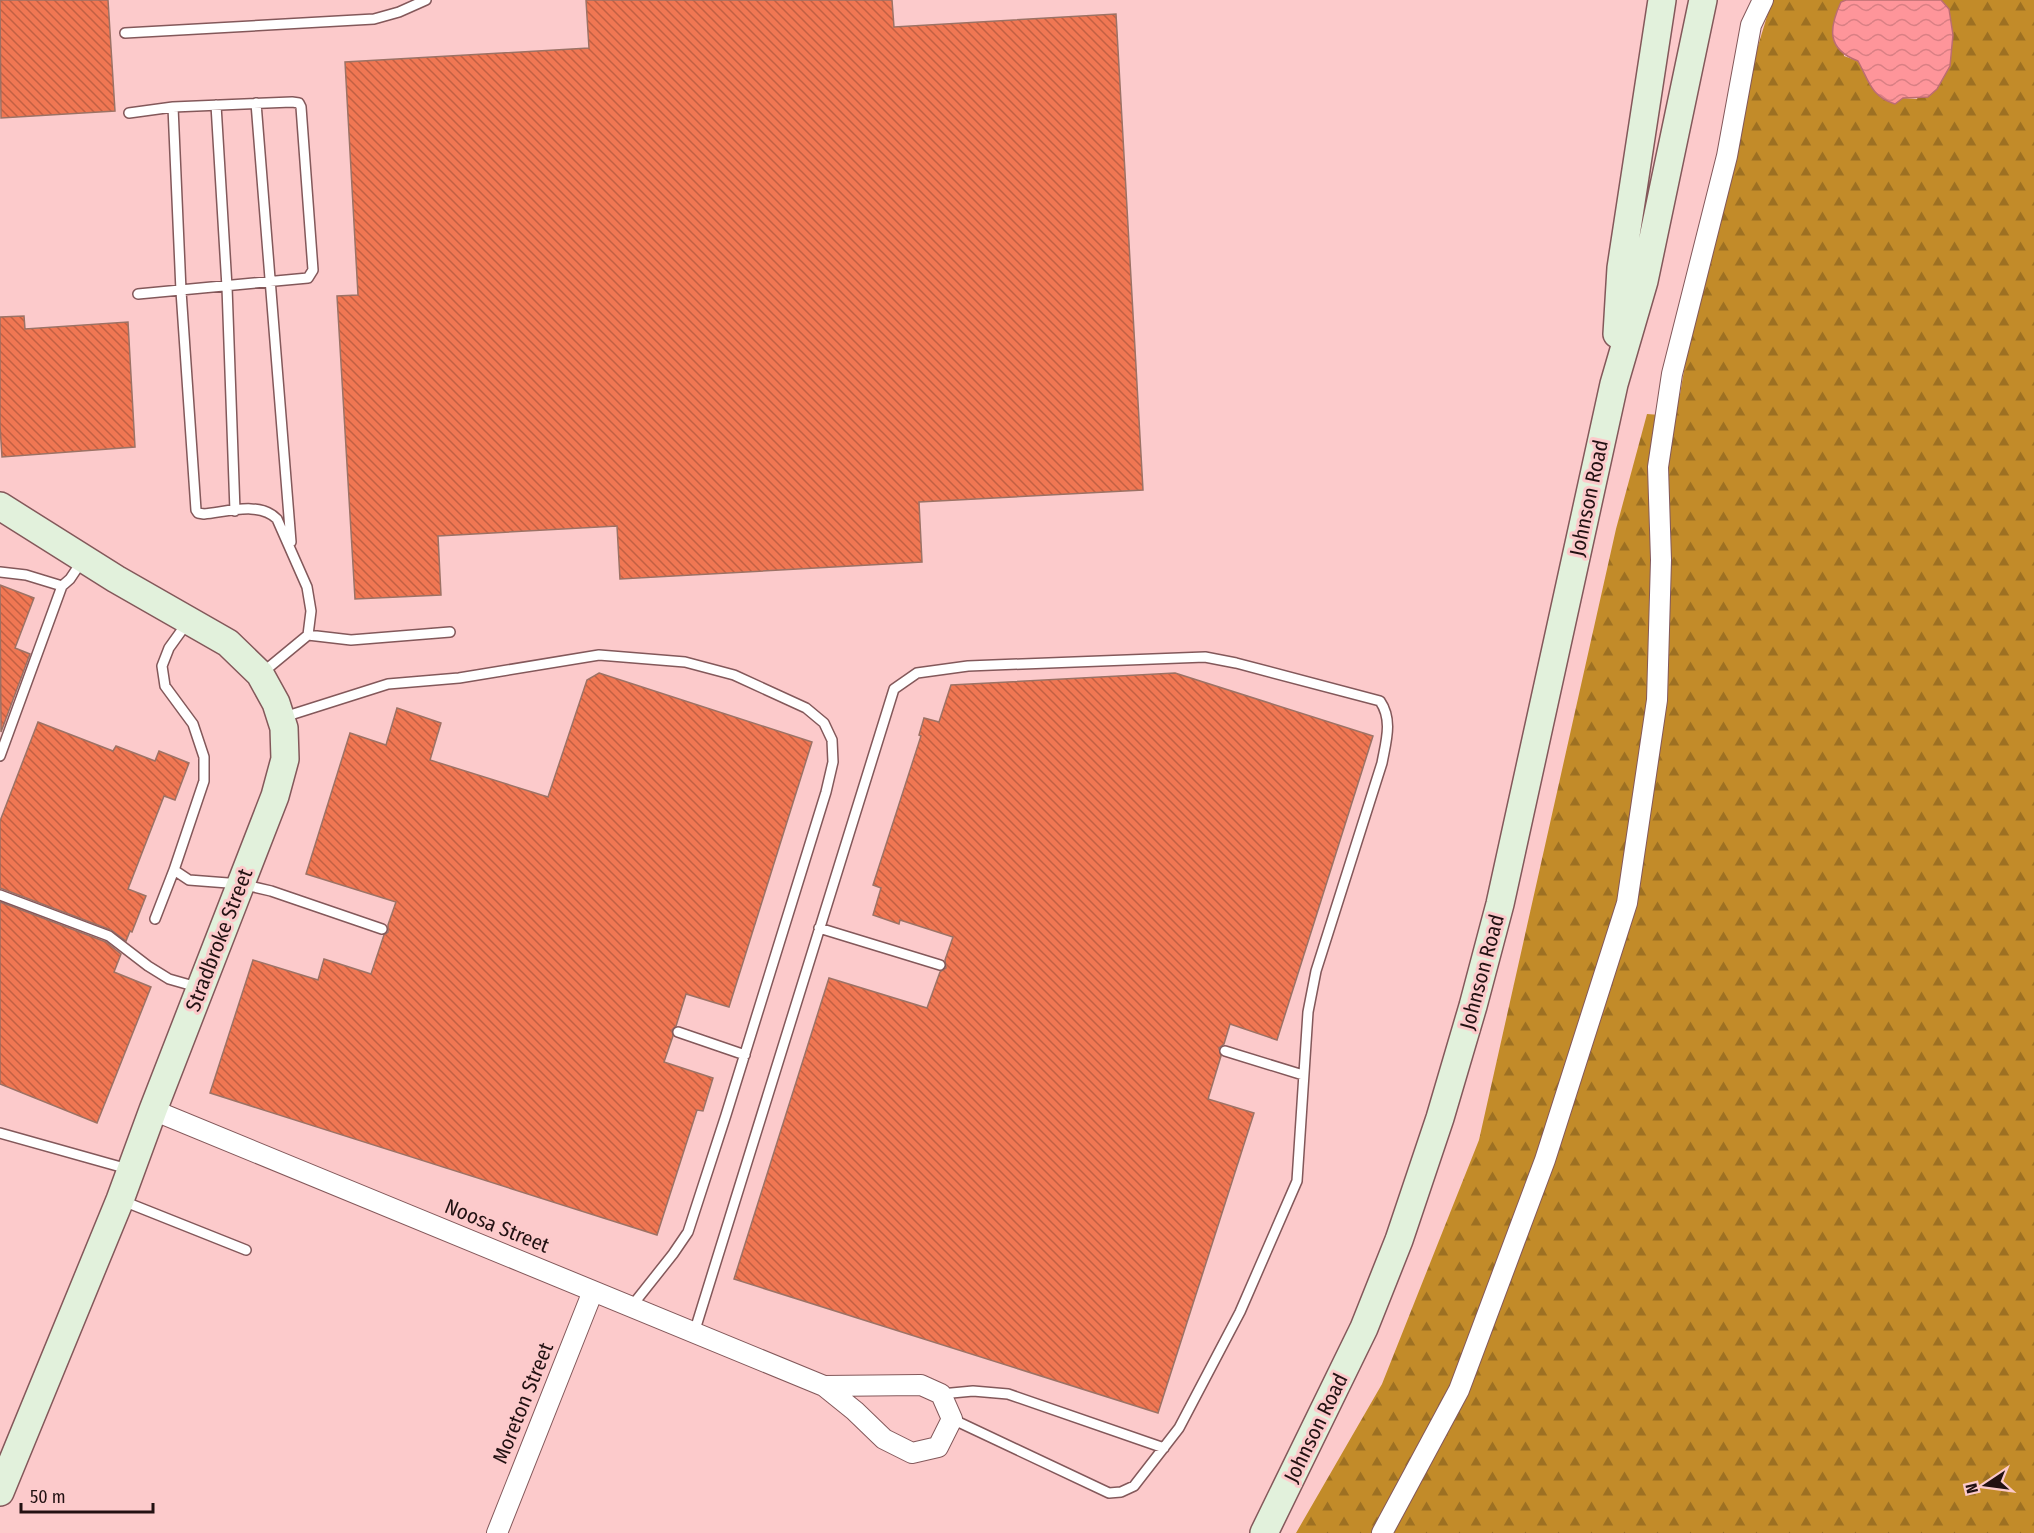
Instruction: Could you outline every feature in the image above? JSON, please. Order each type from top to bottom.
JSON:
[{"type":"main road","name":"Johnson Road","points":[[1640,141],[1634,84],[1645,0]]},
{"type":"main road","name":"Johnson Road","points":[[1614,384],[1621,268],[1662,0]]},
{"type":"main road","name":"Johnson Road","points":[[1264,1533],[1364,1328],[1399,1240],[1444,1107],[1473,1006],[1500,904],[1614,384],[1644,282],[1703,0]]},
{"type":"main road","name":"Stradbroke Street","points":[[0,506],[83,559],[228,643],[260,674],[276,703],[284,728],[285,759],[275,796],[120,1200],[0,1492]]},
{"type":"street","points":[[1382,1533],[1459,1390],[1545,1160],[1627,903],[1657,700],[1661,560],[1658,466],[1672,374],[1727,156],[1751,25],[1763,0]]},
{"type":"street","name":"Noosa Street","points":[[153,1110],[824,1386],[884,1439],[912,1453],[938,1447],[952,1419]]},
{"type":"street","name":"Moreton Street","points":[[497,1533],[593,1291]]},
{"type":"street","name":"Noosa Street","points":[[824,1386],[921,1385],[941,1394]]},
{"type":"street","points":[[941,1394],[952,1419]]},
{"type":"lane","points":[[125,33],[374,19],[399,12],[426,0]]},
{"type":"lane","points":[[129,113],[173,107],[292,102],[298,104],[301,107],[313,270],[308,278],[138,294]]},
{"type":"lane","points":[[256,103],[291,547]]},
{"type":"lane","points":[[216,105],[227,287],[235,511]]},
{"type":"lane","points":[[173,107],[181,291],[196,510],[204,514],[261,509],[272,514],[277,519],[291,547],[307,587],[312,611],[308,635],[260,674]]},
{"type":"lane","points":[[0,756],[62,586],[70,579],[83,559]]},
{"type":"lane","points":[[0,572],[26,575],[62,586]]},
{"type":"lane","points":[[155,920],[204,781],[204,757],[193,724],[165,686],[162,666],[169,648],[189,621]]},
{"type":"lane","points":[[308,635],[351,640],[450,632]]},
{"type":"lane","points":[[280,718],[388,684],[459,678],[599,655],[685,662],[734,675],[806,708],[824,723],[832,740],[833,762],[826,792],[688,1232],[631,1307]]},
{"type":"lane","points":[[694,1333],[894,689],[916,673],[968,666],[1205,657],[1380,700],[1387,711],[1388,730],[1384,752],[1316,971],[1308,1012],[1297,1180],[1240,1312],[1179,1428],[1134,1486],[1122,1492],[1109,1493],[952,1419]]},
{"type":"lane","points":[[174,870],[189,880],[241,884],[271,891],[382,929]]},
{"type":"lane","points":[[0,895],[109,936],[169,979],[200,988]]},
{"type":"lane","points":[[819,928],[940,965]]},
{"type":"lane","points":[[678,1032],[745,1055]]},
{"type":"lane","points":[[1225,1052],[1303,1075]]},
{"type":"lane","points":[[0,1133],[130,1170]]},
{"type":"lane","points":[[120,1200],[246,1250]]},
{"type":"lane","points":[[941,1394],[974,1391],[1008,1394],[1164,1448]]},
{"type":"green space","points":[[1772,0],[1846,0],[1841,2],[1844,56],[1858,61],[1865,74],[1903,98],[1917,99],[1949,9],[1941,0],[2034,0],[2034,1533],[1296,1533],[1382,1384],[1479,1140],[1616,529],[1647,414],[1673,416],[1680,394],[1694,312],[1754,59]]},
{"type":"water","points":[[1846,0],[1941,0],[1949,9],[1953,35],[1950,66],[1937,89],[1928,97],[1903,98],[1895,104],[1876,93],[1858,61],[1848,56],[1835,44],[1834,20],[1841,2]]},
{"type":"building","points":[[0,0],[108,0],[115,111],[1,118]]},
{"type":"building","points":[[586,0],[892,0],[894,27],[1116,14],[1143,490],[919,502],[922,562],[620,579],[617,526],[438,536],[441,595],[355,599],[337,296],[358,295],[345,62],[589,48]]},
{"type":"building","points":[[24,316],[25,329],[128,322],[135,447],[2,457],[0,317]]},
{"type":"building","points":[[0,585],[34,598],[15,648],[30,654],[1,732]]},
{"type":"building","points":[[599,673],[812,742],[729,1007],[686,994],[676,1026],[672,1030],[673,1036],[664,1062],[713,1078],[703,1111],[697,1110],[657,1235],[210,1093],[253,960],[318,980],[324,959],[371,974],[384,935],[388,932],[388,925],[396,902],[306,874],[350,733],[386,745],[397,708],[441,723],[430,760],[548,797],[587,680]]},
{"type":"building","points":[[1175,673],[1373,736],[1277,1040],[1230,1024],[1224,1044],[1219,1048],[1221,1056],[1208,1099],[1254,1113],[1158,1413],[734,1279],[829,978],[927,1008],[940,972],[946,968],[945,960],[953,937],[900,920],[899,924],[873,915],[881,888],[873,885],[921,736],[919,735],[924,718],[939,722],[951,685]]},
{"type":"building","points":[[38,722],[113,751],[116,746],[155,761],[159,751],[189,763],[175,800],[164,796],[128,889],[146,896],[132,932],[130,931],[126,941],[111,930],[0,888],[0,821]]},
{"type":"building","points":[[0,902],[106,942],[121,954],[114,972],[151,987],[97,1123],[0,1084]]}]
